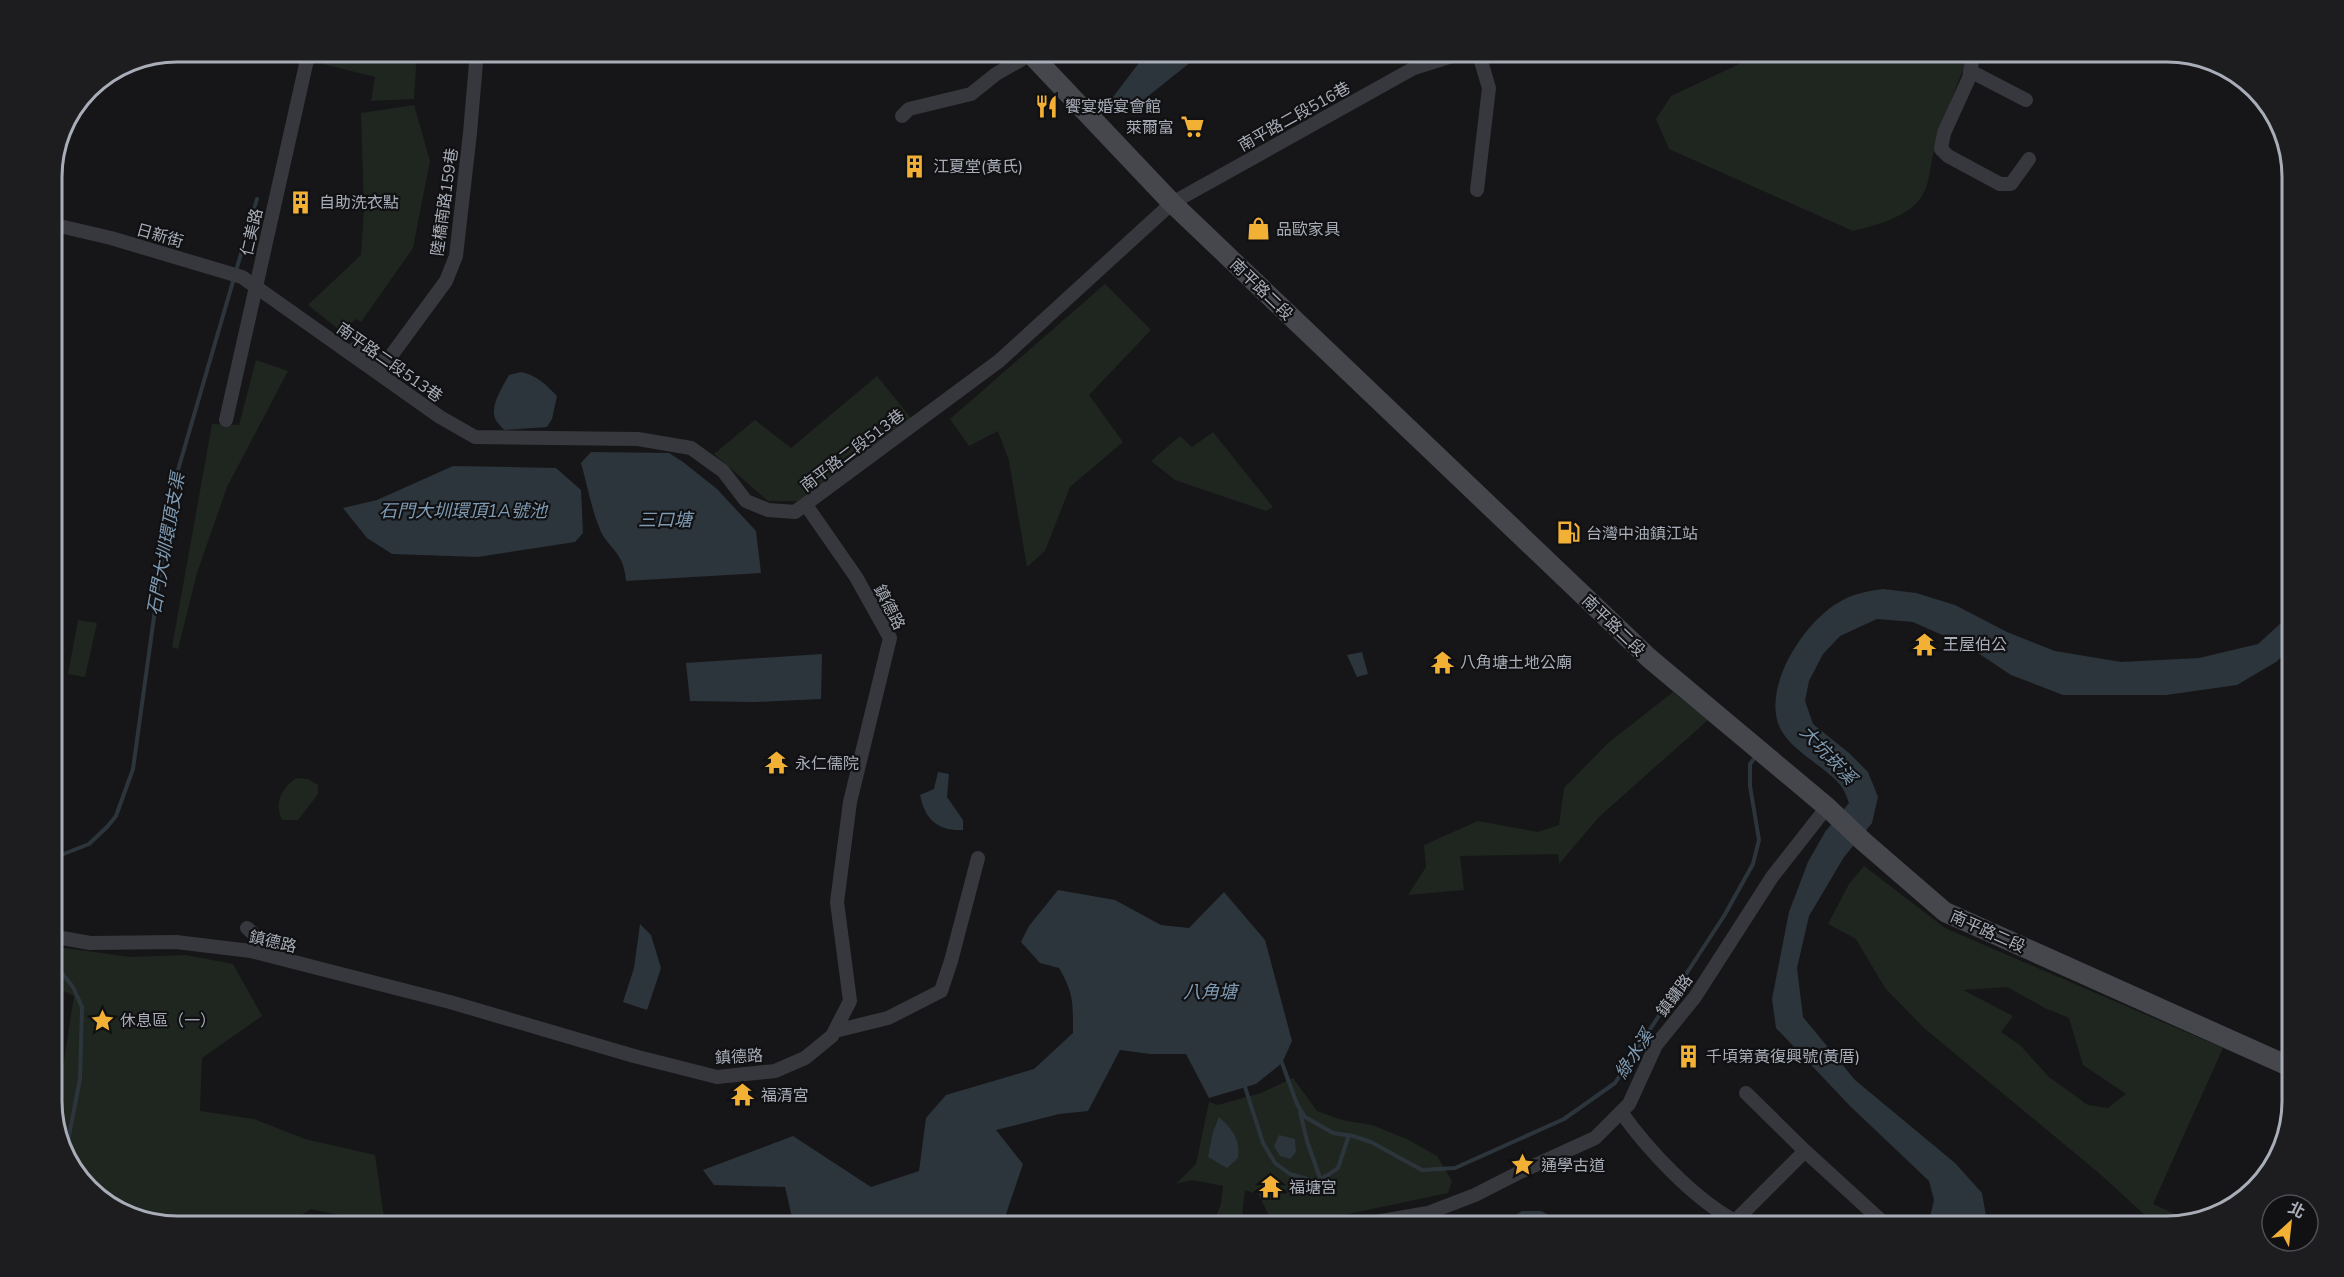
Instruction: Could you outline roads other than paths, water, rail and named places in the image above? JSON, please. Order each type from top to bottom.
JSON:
[{"type":"street","name":"仁美路","points":[[226,420],[307,62]]},
{"type":"street","name":"陸橋南路159巷","points":[[345,350],[351,347],[385,364],[446,281],[456,256],[476,62]]},
{"type":"street","points":[[902,116],[909,109],[971,94],[1014,62]]},
{"type":"street","name":"南平路二段","points":[[1038,62],[1172,203],[1649,658],[1831,811],[1945,912],[2282,1063]]},
{"type":"street","name":"南平路二段516巷","points":[[1172,203],[1414,68],[1433,62]]},
{"type":"street","points":[[1477,190],[1489,88],[1481,62]]},
{"type":"street","points":[[1972,62],[1969,78],[1944,134],[1941,149],[1948,156],[2000,184],[2011,184],[2029,159]]},
{"type":"street","points":[[1970,71],[2026,100]]},
{"type":"street","name":"南平路二段513巷","points":[[256,287],[440,417],[476,437],[638,439],[691,448],[723,471],[746,501],[768,510],[795,512],[999,361],[1172,203]]},
{"type":"street","name":"日新街","points":[[62,227],[111,238],[235,274],[256,287]]},
{"type":"street","name":"鎮德路","points":[[62,938],[90,943],[176,942],[255,952],[450,1002],[634,1056],[717,1077],[775,1071],[805,1058],[832,1036],[850,1000],[837,902],[850,802],[890,638],[856,578],[806,505]]},
{"type":"street","name":"鎮鏞路","points":[[1410,1216],[1428,1213],[1475,1195],[1595,1138],[1629,1104],[1656,1045],[1695,997],[1772,877],[1831,811]]},
{"type":"street","points":[[835,1031],[888,1018],[941,991],[978,858]]},
{"type":"street","points":[[248,928],[255,935],[255,952]]},
{"type":"street","points":[[1746,1093],[1876,1216]]},
{"type":"street","points":[[1621,1112],[1643,1143],[1717,1211],[1726,1216]]},
{"type":"street","points":[[1741,1216],[1805,1151]]},
{"type":"water","points":[[1140,62],[1191,62],[1127,113],[1110,101]]},
{"type":"water","points":[[521,372],[537,378],[557,396],[552,419],[547,427],[504,430],[496,420],[494,407],[501,390],[509,375]]},
{"type":"water","name":"石門大圳環頂1A號池","points":[[591,452],[669,453],[683,462],[717,489],[756,531],[761,573],[626,581],[619,556],[602,534],[591,503],[581,463]]},
{"type":"water","name":"石門大圳環頂1A號池","points":[[453,466],[556,468],[581,490],[583,533],[575,542],[478,557],[392,554],[367,538],[343,508],[377,500]]},
{"type":"water","name":"大坑崁溪","points":[[1883,589],[1916,593],[1955,605],[2007,632],[2055,651],[2121,662],[2199,658],[2258,644],[2282,622],[2282,656],[2276,662],[2237,685],[2166,695],[2063,695],[2011,675],[1969,647],[1913,622],[1877,619],[1840,636],[1823,654],[1809,681],[1805,701],[1813,724],[1849,753],[1868,772],[1878,797],[1872,823],[1844,857],[1809,916],[1797,968],[1803,1017],[1855,1080],[1955,1163],[1982,1193],[1986,1216],[1930,1216],[1934,1200],[1929,1181],[1850,1106],[1776,1028],[1772,999],[1789,912],[1808,862],[1825,832],[1849,803],[1835,779],[1786,738],[1776,713],[1776,695],[1781,676],[1801,638],[1829,609],[1843,600]]},
{"type":"water","points":[[1362,652],[1368,674],[1357,677],[1347,655]]},
{"type":"water","points":[[822,654],[821,699],[755,702],[690,701],[686,663]]},
{"type":"water","points":[[938,772],[949,774],[947,797],[963,820],[963,830],[940,826],[925,811],[920,795],[934,789]]},
{"type":"water","name":"八角塘","points":[[1058,890],[1115,900],[1161,925],[1189,928],[1224,892],[1265,940],[1292,1041],[1282,1063],[1256,1084],[1209,1098],[1186,1054],[1150,1054],[1120,1050],[1088,1111],[1059,1114],[996,1130],[1023,1164],[1005,1216],[792,1216],[785,1187],[714,1185],[703,1170],[793,1136],[871,1187],[919,1171],[926,1118],[946,1095],[1034,1069],[1073,1033],[1072,999],[1068,985],[1059,968],[1040,963],[1021,942],[1029,926]]},
{"type":"water","points":[[640,924],[651,935],[661,968],[647,1010],[623,1002],[634,968]]},
{"type":"water","points":[[1219,1117],[1232,1131],[1238,1145],[1238,1158],[1227,1168],[1208,1157],[1213,1132]]},
{"type":"water","points":[[1279,1135],[1295,1139],[1296,1152],[1290,1159],[1280,1156],[1274,1146]]},
{"type":"water","points":[[1522,1211],[1541,1211],[1551,1216],[1514,1216]]},
{"type":"waterway","name":"石門大圳環頂支渠","points":[[236,271],[257,199]]},
{"type":"waterway","name":"石門大圳環頂支渠","points":[[62,855],[89,844],[107,827],[116,816],[133,769],[171,494],[234,278]]},
{"type":"waterway","name":"綠水溪","points":[[1282,1063],[1297,1104],[1305,1117],[1333,1133],[1371,1142],[1422,1170],[1455,1168],[1564,1119],[1615,1083],[1724,916],[1753,864],[1759,840],[1750,786],[1750,764],[1753,760]]},
{"type":"waterway","points":[[62,973],[73,987],[82,1007],[80,1079],[68,1138]]},
{"type":"waterway","name":"綠水溪","points":[[1245,1087],[1263,1143],[1275,1163],[1290,1174],[1314,1181],[1328,1175],[1338,1168],[1349,1135]]},
{"type":"waterway","name":"綠水溪","points":[[1300,1112],[1320,1178]]},
{"type":"place","name":"饗宴婚宴會館","points":[[1047,106]]},
{"type":"place","name":"萊爾富","points":[[1192,127]]},
{"type":"place","name":"江夏堂(黃氏)","points":[[915,166]]},
{"type":"place","name":"自助洗衣點","points":[[301,202]]},
{"type":"place","name":"品歐家具","points":[[1258,229]]},
{"type":"place","name":"台灣中油鎮江站","points":[[1568,533]]},
{"type":"place","name":"王屋伯公","points":[[1925,644]]},
{"type":"place","name":"八角塘土地公廟","points":[[1442,662]]},
{"type":"place","name":"永仁儒院","points":[[777,763]]},
{"type":"place","name":"休息區（一）","points":[[102,1020]]},
{"type":"place","name":"千頃第黃復興號(黃厝)","points":[[1688,1056]]},
{"type":"place","name":"福清宮","points":[[743,1095]]},
{"type":"place","name":"通學古道","points":[[1523,1165]]},
{"type":"place","name":"福塘宮","points":[[1271,1187]]},
{"type":"water label","name":"三口塘","points":[[665,520]]}]
